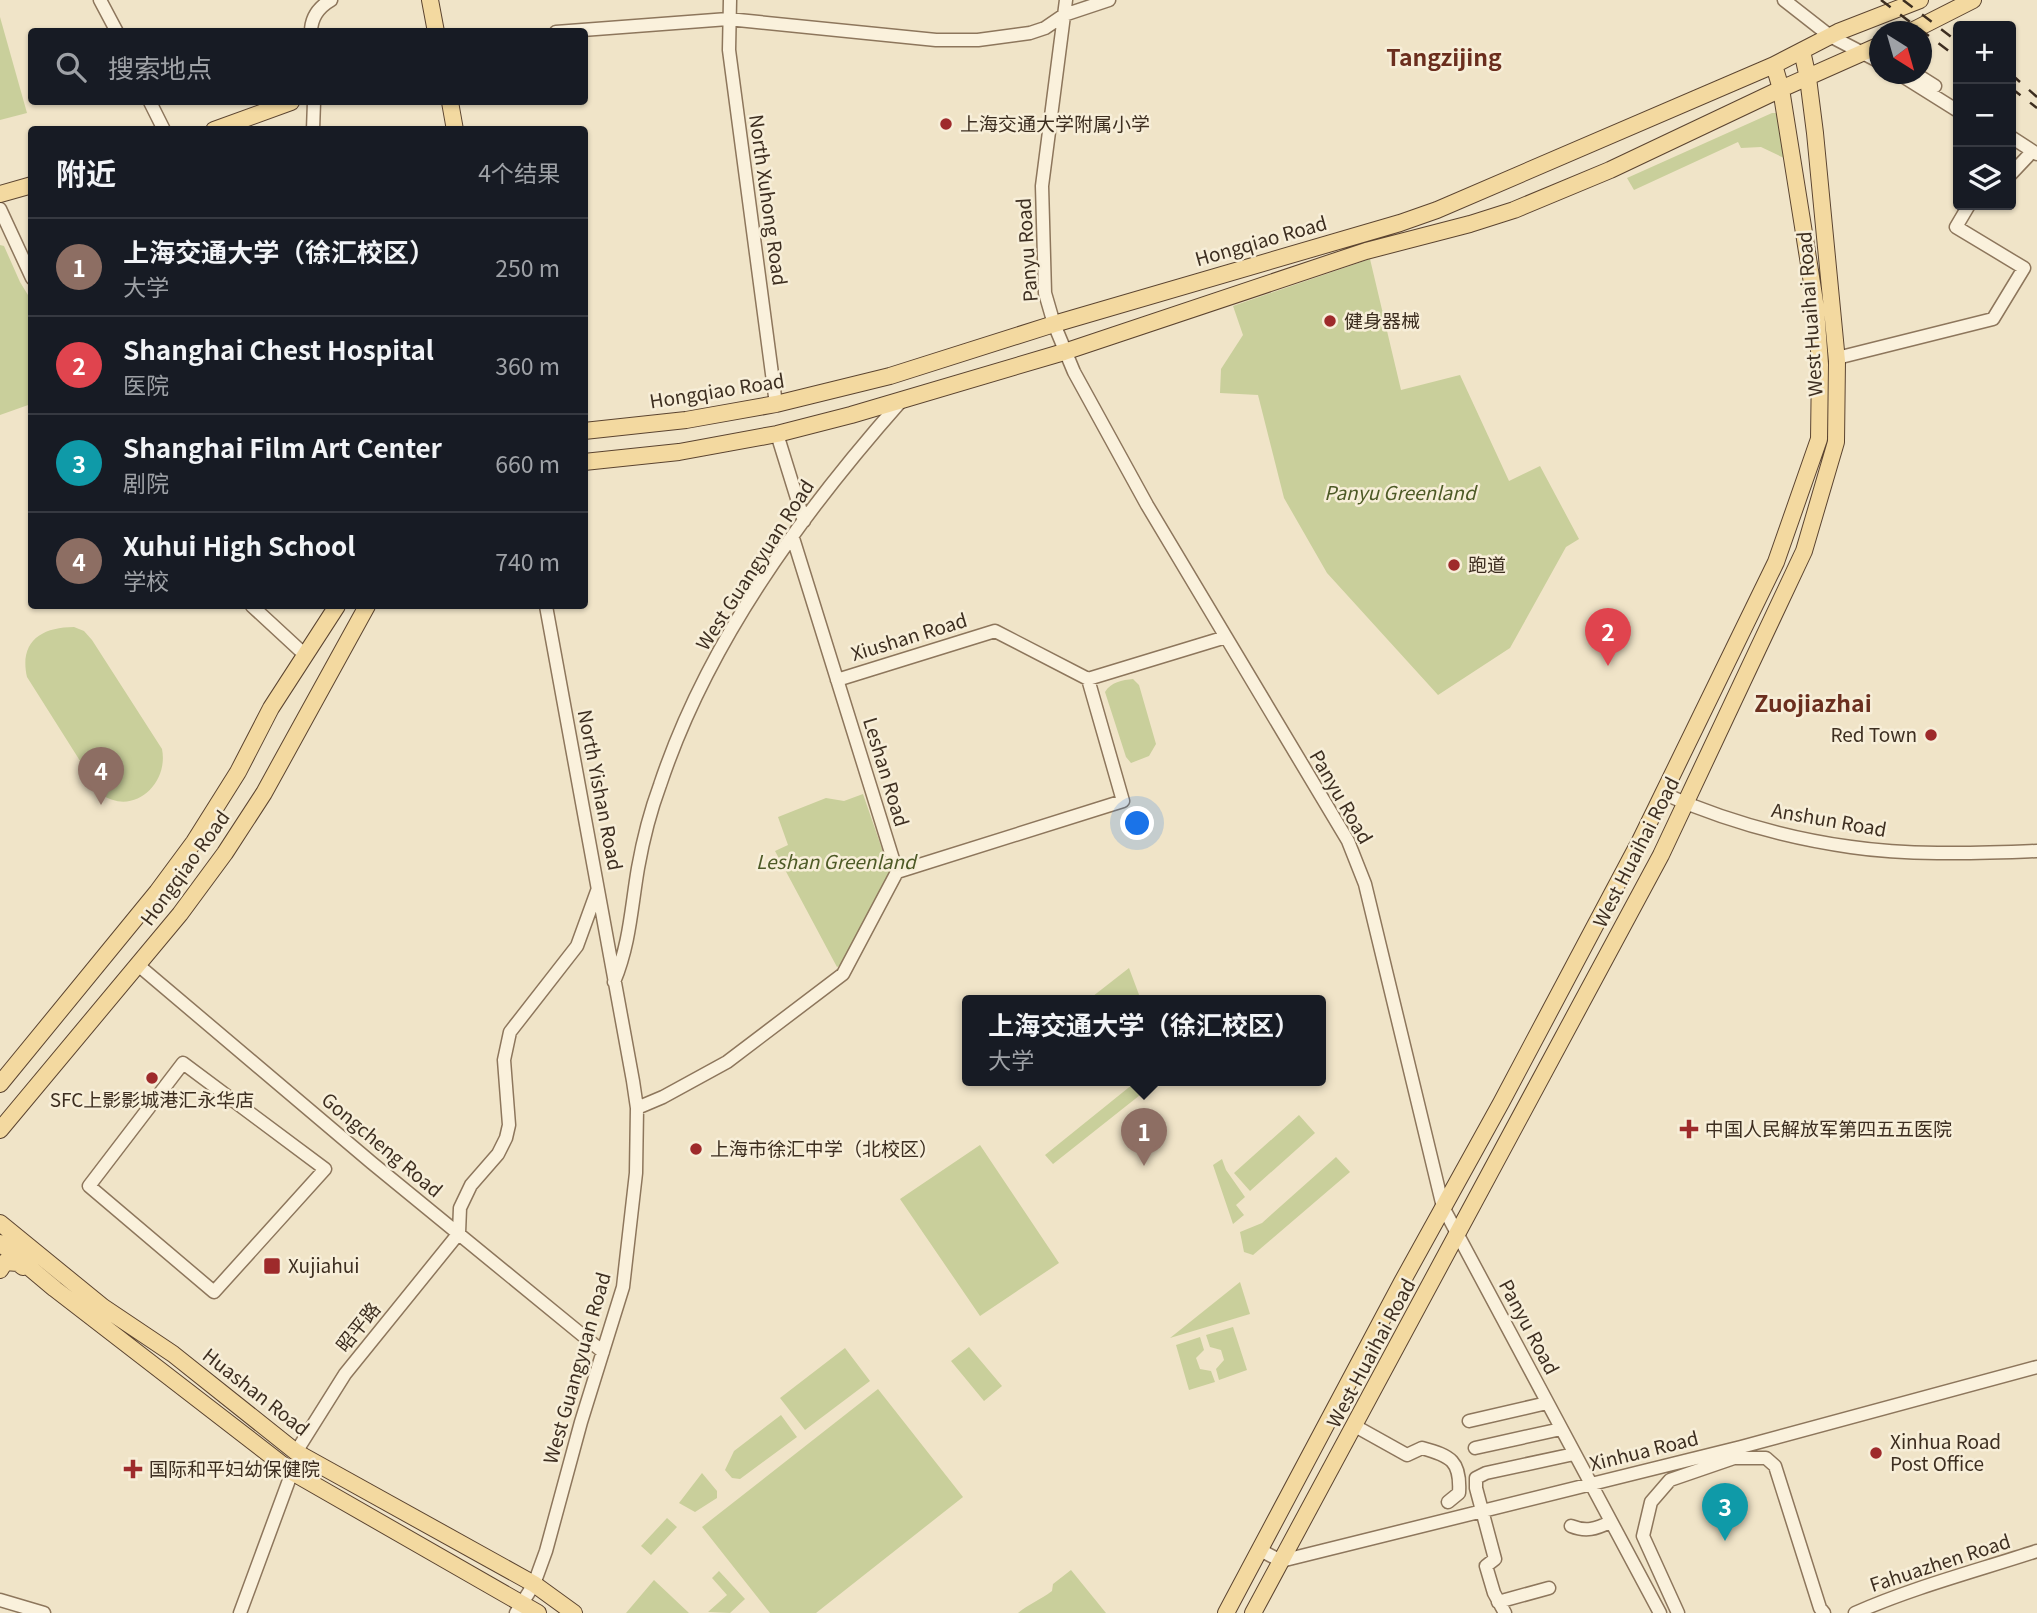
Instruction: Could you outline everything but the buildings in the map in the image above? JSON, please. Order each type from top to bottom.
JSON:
[{"type":"main road","points":[[430,0],[435,28]]},
{"type":"main road","name":"Hongqiao Road","points":[[588,431],[686,420],[776,404],[890,376],[1054,324],[1400,223],[1437,210],[1774,65],[1830,36],[1920,0]]},
{"type":"main road","points":[[1932,21],[1973,0]]},
{"type":"main road","name":"West Huaihai Road","points":[[1253,1613],[1661,855],[1804,551],[1836,442],[1837,358],[1830,266],[1808,78],[1802,51]]},
{"type":"main road","points":[[588,462],[679,452],[777,434],[1065,352],[1366,251],[1514,210],[1610,170],[1781,89],[1869,54]]},
{"type":"main road","name":"West Huaihai Road","points":[[1226,1613],[1615,889],[1776,562],[1819,439],[1820,364],[1816,308],[1781,89],[1774,65]]},
{"type":"main road","points":[[225,126],[282,105]]},
{"type":"main road","points":[[451,105],[454,126]]},
{"type":"main road","points":[[0,194],[28,186]]},
{"type":"main road","name":"Hongqiao Road","points":[[0,1084],[157,892],[194,842],[238,772],[271,708],[335,609]]},
{"type":"main road","name":"Hongqiao Road","points":[[0,1130],[138,965],[225,853],[264,793],[366,609]]},
{"type":"main road","name":"Huashan Road","points":[[0,1223],[103,1307],[173,1354],[296,1452],[534,1584],[574,1613]]},
{"type":"main road","points":[[0,1243],[55,1289],[292,1472],[520,1608],[538,1613]]},
{"type":"main road","points":[[0,1270],[5,1262],[18,1263],[55,1289]]},
{"type":"street","points":[[100,0],[115,28]]},
{"type":"street","points":[[312,28],[319,9],[331,0]]},
{"type":"street","name":"North Xuhong Road","points":[[730,0],[729,50],[776,404]]},
{"type":"street","name":"Panyu Road","points":[[1066,0],[1042,186],[1045,293],[1054,324],[1065,352],[1147,505],[1348,841],[1366,884],[1443,1207],[1660,1613]]},
{"type":"street","points":[[588,30],[728,19],[978,40],[1030,33],[1045,28],[1064,15],[1110,0]]},
{"type":"street","points":[[1784,0],[1830,36],[1869,49]]},
{"type":"street","points":[[1915,84],[1953,108]]},
{"type":"street","points":[[1930,84],[1953,100]]},
{"type":"street","points":[[152,105],[162,126]]},
{"type":"street","points":[[313,126],[314,105]]},
{"type":"street","points":[[2016,142],[2034,158]]},
{"type":"street","points":[[2015,147],[2034,158]]},
{"type":"street","points":[[2016,171],[2034,158]]},
{"type":"street","points":[[0,209],[28,269]]},
{"type":"street","points":[[1837,358],[1993,320],[2024,268],[1956,227],[1966,210]]},
{"type":"street","name":"West Guangyuan Road","points":[[520,1608],[534,1584],[546,1551],[625,1274],[636,1173],[637,1108],[614,982],[625,955],[647,826],[676,742],[725,640],[804,522],[858,449],[902,399]]},
{"type":"street","points":[[777,434],[804,522]]},
{"type":"street","name":"Leshan Road","points":[[793,538],[897,872]]},
{"type":"street","points":[[255,609],[304,654]]},
{"type":"street","name":"North Yishan Road","points":[[547,609],[614,982]]},
{"type":"street","name":"Xiushan Road","points":[[837,680],[995,631],[1088,679]]},
{"type":"street","points":[[637,1108],[727,1062],[843,974],[897,872],[1123,801],[1088,679],[1226,637]]},
{"type":"street","name":"Anshun Road","points":[[1662,793],[1745,824],[1851,847],[1944,852],[2037,850]]},
{"type":"street","points":[[459,1233],[460,1208],[471,1185],[498,1154],[506,1138],[509,1125],[504,1060],[510,1032],[577,946],[598,888]]},
{"type":"street","name":"Gongcheng Road","points":[[138,965],[372,1163],[603,1352]]},
{"type":"street","points":[[183,1063],[325,1169],[214,1292],[89,1186],[183,1063]]},
{"type":"street","name":"昭平路","points":[[296,1452],[345,1374],[459,1233]]},
{"type":"street","name":"Xinhua Road","points":[[1281,1561],[1590,1484],[1731,1454],[2037,1367]]},
{"type":"street","points":[[1469,1421],[1547,1403]]},
{"type":"street","points":[[1355,1426],[1407,1455],[1422,1448],[1447,1455],[1460,1475],[1459,1493],[1447,1498],[1452,1519]]},
{"type":"street","points":[[1475,1448],[1561,1429]]},
{"type":"street","points":[[1549,1588],[1501,1607],[1493,1593],[1486,1566],[1495,1559],[1476,1488],[1476,1478],[1486,1473],[1574,1454]]},
{"type":"street","points":[[1678,1613],[1643,1536],[1651,1502],[1670,1480],[1731,1454],[1766,1458],[1775,1466],[1817,1611]]},
{"type":"street","points":[[240,1613],[292,1472]]},
{"type":"street","points":[[1571,1526],[1581,1530],[1596,1529],[1610,1521]]},
{"type":"street","points":[[1621,1541],[1643,1532]]},
{"type":"street","points":[[1260,1550],[1281,1561]]},
{"type":"street","name":"Fahuazhen Road","points":[[1855,1613],[1884,1600],[2037,1551]]},
{"type":"street","points":[[1649,1593],[1665,1586]]},
{"type":"street","points":[[0,1600],[44,1613]]},
{"type":"green space","points":[[0,17],[27,113],[0,120]]},
{"type":"green space","points":[[1777,113],[1784,119],[1784,158],[1761,147],[1741,148],[1738,142],[1634,190],[1627,178]]},
{"type":"green space","points":[[0,245],[4,246],[28,295],[28,405],[0,415]]},
{"type":"green space","name":"Panyu Greenland","points":[[1370,259],[1401,390],[1460,375],[1509,481],[1540,466],[1579,539],[1566,547],[1510,648],[1438,695],[1327,573],[1284,498],[1258,395],[1220,393],[1221,369],[1243,335],[1233,306]]},
{"type":"green space","points":[[74,627],[84,631],[92,640],[162,749],[160,774],[154,785],[136,799],[125,802],[101,794],[27,677],[26,654],[35,639],[52,630]]},
{"type":"green space","points":[[1133,679],[1139,685],[1156,744],[1149,756],[1131,763],[1126,757],[1105,692],[1114,684]]},
{"type":"green space","name":"Leshan Greenland","points":[[863,794],[890,872],[841,965],[837,967],[775,851],[788,845],[778,817],[826,798],[844,801]]},
{"type":"green space","points":[[1129,968],[1139,995],[1094,995]]},
{"type":"green space","points":[[1131,1086],[1151,1086],[1053,1164],[1045,1155]]},
{"type":"green space","points":[[1299,1115],[1315,1133],[1250,1191],[1234,1173]]},
{"type":"green space","points":[[980,1145],[1059,1263],[980,1316],[900,1199]]},
{"type":"green space","points":[[1336,1157],[1350,1172],[1253,1255],[1244,1252],[1240,1232],[1262,1223]]},
{"type":"green space","points":[[1222,1159],[1226,1170],[1245,1197],[1236,1205],[1244,1215],[1233,1224],[1213,1165]]},
{"type":"green space","points":[[1240,1282],[1250,1314],[1170,1338]]},
{"type":"green space","points":[[1233,1327],[1247,1370],[1219,1380],[1216,1369],[1224,1360],[1221,1350],[1210,1347],[1206,1335]]},
{"type":"green space","points":[[1200,1337],[1204,1350],[1196,1358],[1200,1369],[1211,1371],[1215,1382],[1189,1390],[1176,1345]]},
{"type":"green space","points":[[969,1347],[1002,1386],[984,1401],[951,1361]]},
{"type":"green space","points":[[845,1348],[870,1381],[805,1430],[780,1398]]},
{"type":"green space","points":[[878,1389],[963,1497],[816,1613],[770,1613],[702,1527]]},
{"type":"green space","points":[[781,1415],[797,1437],[740,1479],[732,1478],[725,1470],[734,1451]]},
{"type":"green space","points":[[702,1473],[717,1491],[717,1498],[695,1512],[679,1503]]},
{"type":"green space","points":[[667,1518],[677,1527],[651,1555],[641,1546]]},
{"type":"green space","points":[[1071,1570],[1106,1613],[1018,1613],[1052,1591],[1053,1584]]},
{"type":"green space","points":[[719,1571],[745,1599],[730,1613],[708,1612],[727,1595],[712,1578]]},
{"type":"green space","points":[[654,1580],[689,1613],[626,1613]]},
{"type":"railway","points":[[1881,0],[1953,54]]},
{"type":"railway","points":[[1903,0],[1953,38]]},
{"type":"railway","points":[[2016,78],[2037,97]]},
{"type":"railway","points":[[2016,92],[2037,108]]},
{"type":"place","name":"上海交通大学附属小学","points":[[946,124]]},
{"type":"place","name":"健身器械","points":[[1330,321]]},
{"type":"place","name":"跑道","points":[[1454,565]]},
{"type":"place","name":"Shanghai Chest Hospital","points":[[1608,666]]},
{"type":"place","name":"Red Town","points":[[1931,735]]},
{"type":"place","name":"Xuhui High School","points":[[101,805]]},
{"type":"place","name":"SFC上影影城港汇永华店","points":[[152,1078]]},
{"type":"place","name":"中国人民解放军第四五五医院","points":[[1689,1129]]},
{"type":"place","name":"上海市徐汇中学（北校区）","points":[[696,1149]]},
{"type":"place","name":"上海交通大学（徐汇校区）","points":[[1144,1166]]},
{"type":"place","name":"Xujiahui","points":[[272,1266]]},
{"type":"place","name":"Xinhua Road Post Office","points":[[1876,1453]]},
{"type":"place","name":"国际和平妇幼保健院","points":[[133,1469]]},
{"type":"place","name":"Shanghai Film Art Center","points":[[1725,1541]]},
{"type":"district","name":"Tangzijing","points":[[1444,58]]},
{"type":"district","name":"Zuojiazhai","points":[[1813,704]]}]
